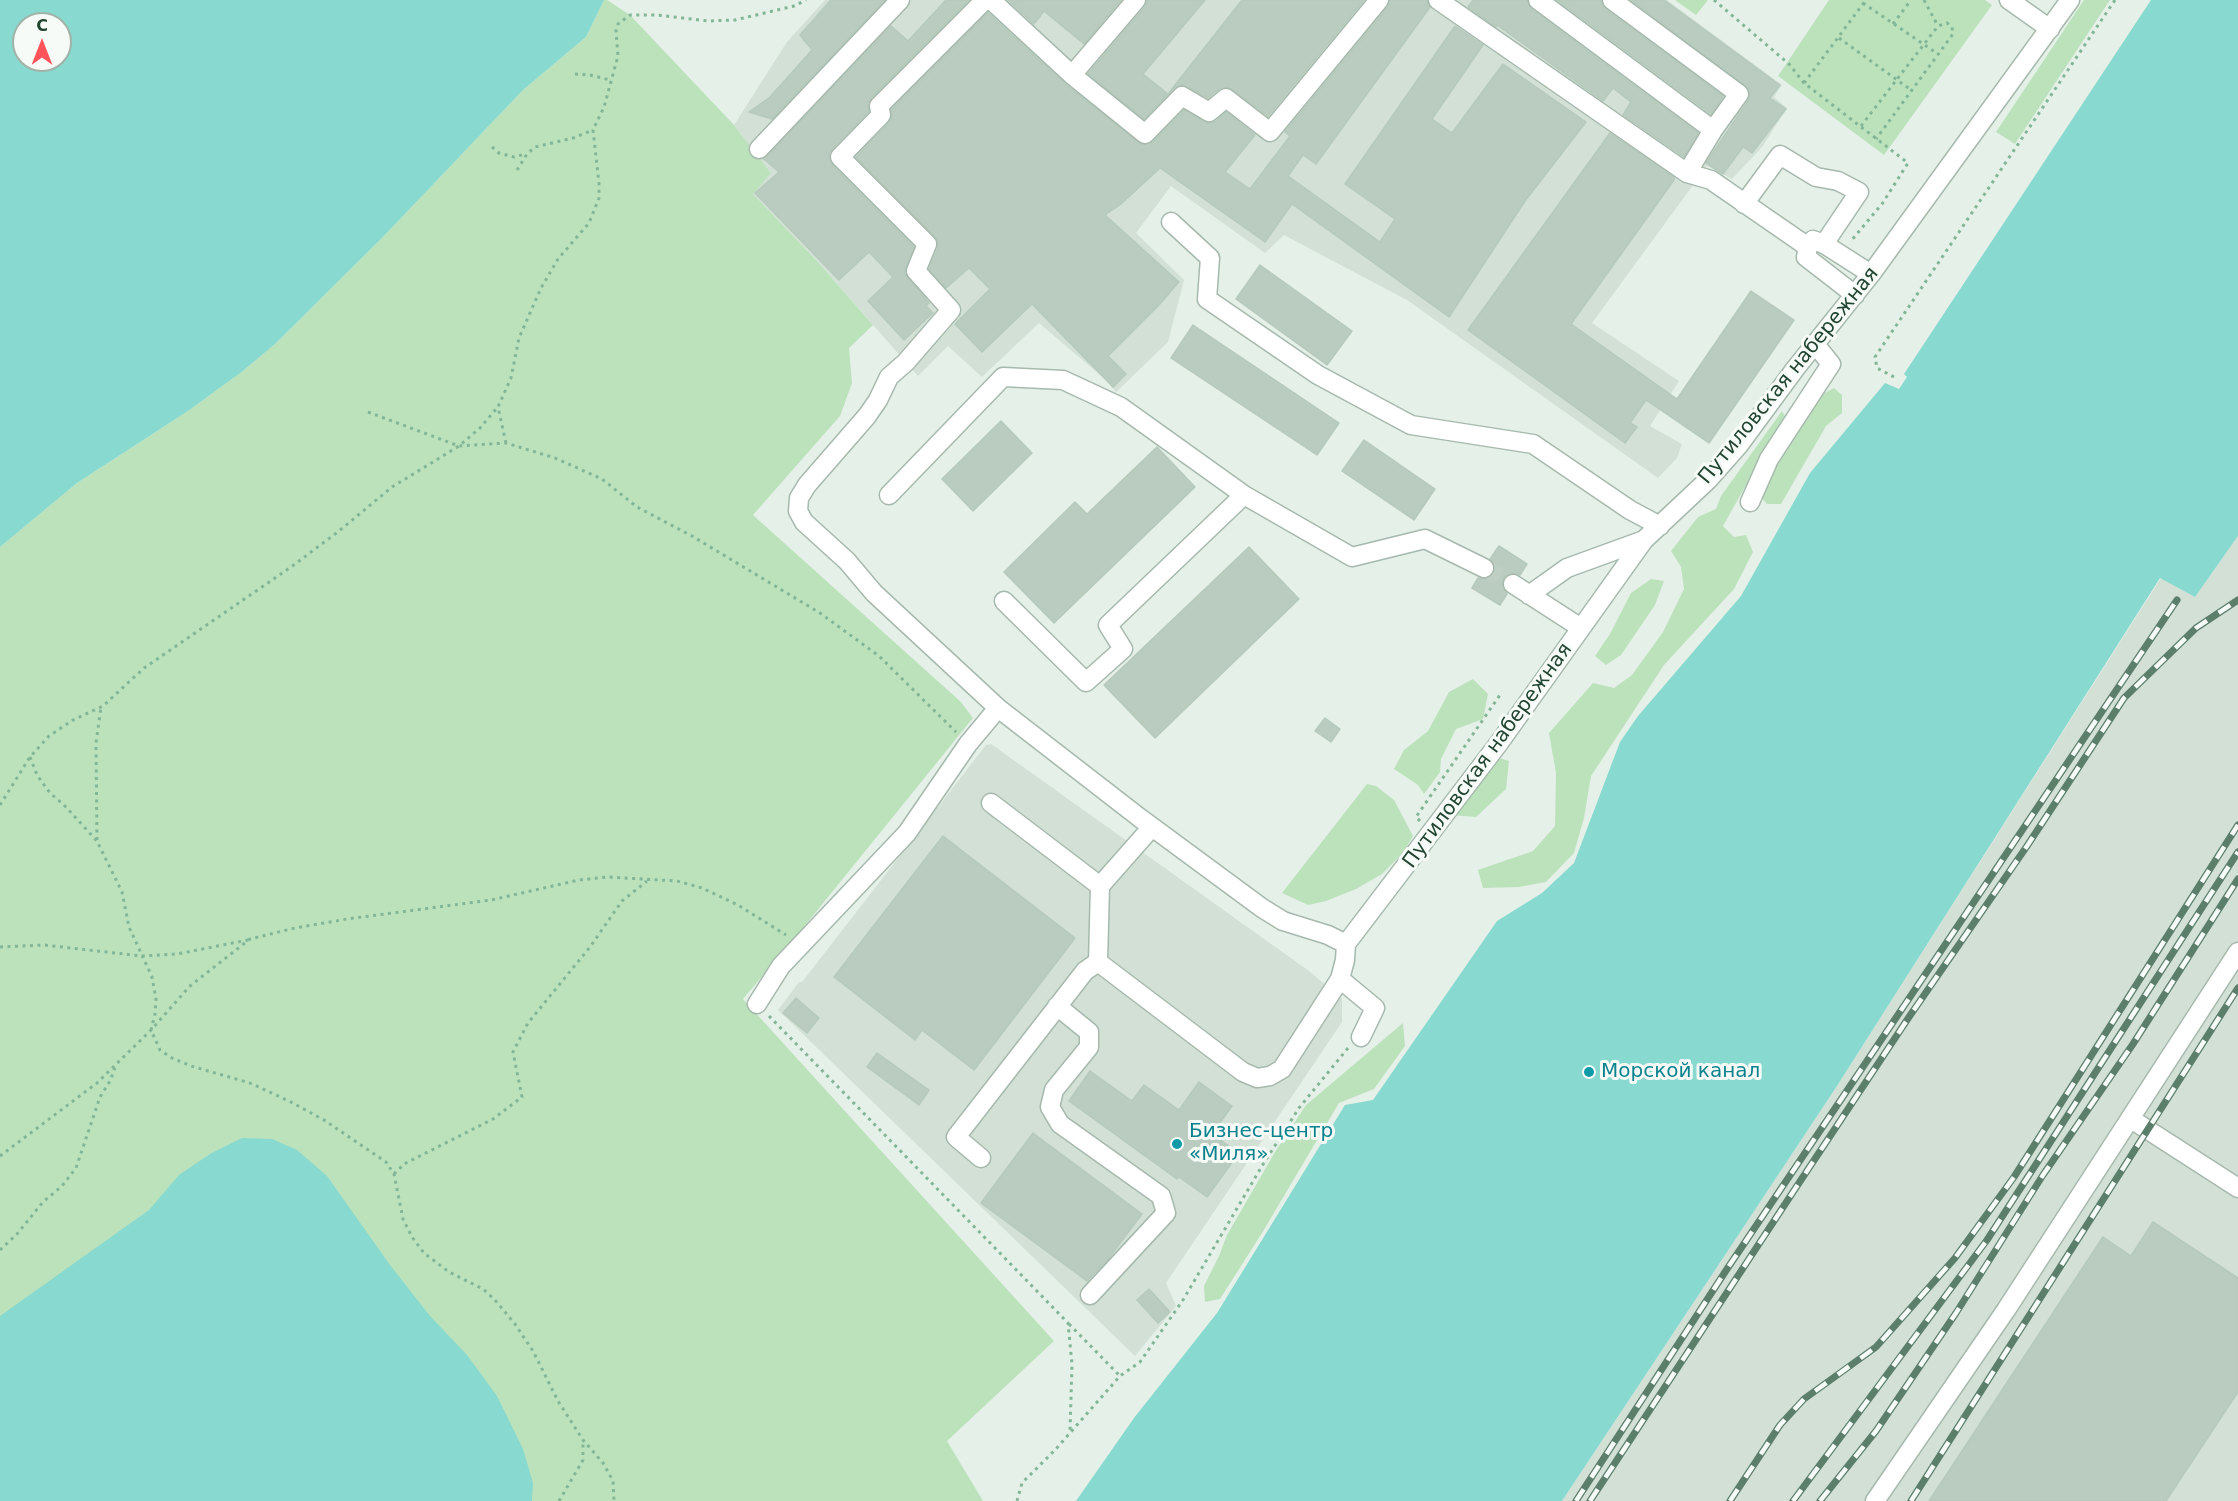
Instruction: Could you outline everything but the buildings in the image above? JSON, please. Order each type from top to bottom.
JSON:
[{"type":"street","points":[[759,149],[900,0]]},
{"type":"street","points":[[985,0],[879,106],[881,115],[840,157],[927,244],[916,271],[951,310],[906,362],[888,377],[878,400],[867,416],[807,485],[799,498],[798,511],[804,522],[847,561],[874,593],[998,708],[1152,827],[1276,917],[1328,935],[1346,944],[1340,979],[1282,1069],[1270,1076],[1257,1078],[1243,1072],[1098,962]]},
{"type":"street","points":[[991,0],[1072,75],[1145,134],[1182,96],[1209,112],[1226,98],[1270,132],[1379,0]]},
{"type":"street","points":[[1072,75],[1136,0]]},
{"type":"street","points":[[1438,0],[1687,173],[1711,180],[1744,204],[1816,245],[1840,254],[1871,274]]},
{"type":"street","points":[[1538,0],[1713,130]]},
{"type":"street","points":[[1612,0],[1739,94],[1713,130],[1687,173]]},
{"type":"street","points":[[2009,0],[2050,29]]},
{"type":"street","name":"Путиловская набережная","points":[[1346,944],[1499,743],[1644,540],[1708,480],[1739,445],[1871,274],[2070,0]]},
{"type":"street","points":[[1744,204],[1780,155],[1816,177],[1838,181],[1859,192],[1806,257],[1855,295]]},
{"type":"street","points":[[1170,222],[1210,258],[1207,299],[1318,375],[1411,425],[1533,444],[1630,510],[1660,526]]},
{"type":"street","points":[[1750,502],[1769,459],[1831,364],[1815,344]]},
{"type":"street","points":[[889,495],[1003,377],[1063,380],[1121,407],[1244,495],[1352,557],[1425,539],[1484,568]]},
{"type":"street","points":[[1004,601],[1086,682],[1123,649],[1108,625],[1244,495]]},
{"type":"street","points":[[1529,595],[1567,568],[1644,540]]},
{"type":"street","points":[[1513,584],[1581,628]]},
{"type":"street","points":[[757,1004],[781,966],[804,945],[907,833],[968,744],[998,708]]},
{"type":"street","points":[[991,803],[1100,886]]},
{"type":"street","points":[[1098,962],[1100,886],[1152,827]]},
{"type":"street","points":[[1875,1501],[2006,1310],[2132,1119],[2238,952]]},
{"type":"street","points":[[981,1158],[956,1137],[1085,971],[1098,962]]},
{"type":"street","points":[[1340,979],[1375,1008],[1361,1036]]},
{"type":"street","points":[[1057,1006],[1089,1032],[1089,1047],[1054,1090],[1050,1107],[1060,1124],[1161,1196],[1166,1213],[1090,1295]]},
{"type":"street","points":[[2132,1119],[2238,1188]]},
{"type":"path","points":[[0,805],[30,757],[49,736],[73,720],[101,707],[144,668],[291,567],[392,487],[459,446],[480,428],[498,407],[511,378],[519,338],[531,308],[558,259],[589,223],[596,209],[599,183],[592,130],[604,107],[618,56],[616,31],[622,20],[630,15],[657,15],[708,21],[735,20],[794,6],[806,0]]},
{"type":"path","points":[[1714,0],[1789,64],[1804,83],[1908,163],[1882,204],[1840,254]]},
{"type":"path","points":[[1893,24],[1911,0]]},
{"type":"path","points":[[1924,0],[1938,26]]},
{"type":"path","points":[[1894,377],[1877,368],[1875,357],[2115,0]]},
{"type":"path","points":[[1804,83],[1864,2],[1938,54]]},
{"type":"path","points":[[1861,126],[1938,26],[1947,23],[1952,27],[1953,34],[1876,139]]},
{"type":"path","points":[[1839,38],[1911,90]]},
{"type":"path","points":[[575,74],[610,80]]},
{"type":"path","points":[[517,170],[527,154],[535,147],[573,138],[592,130]]},
{"type":"path","points":[[492,147],[499,153],[514,157],[527,154]]},
{"type":"path","points":[[498,407],[507,443]]},
{"type":"path","points":[[368,412],[459,446],[507,443],[555,458],[602,479],[637,507],[692,536],[820,612],[879,656],[968,744]]},
{"type":"path","points":[[1432,832],[1416,817],[1502,693]]},
{"type":"path","points":[[97,841],[96,743],[101,707]]},
{"type":"path","points":[[30,757],[38,776],[50,793],[97,841],[122,892],[129,927],[152,977],[156,999],[151,1030],[160,1050],[191,1066],[250,1083],[315,1115],[386,1162],[394,1174],[403,1219],[412,1238],[424,1253],[449,1272],[483,1289],[515,1324],[533,1351],[558,1401],[584,1440],[603,1463],[613,1481],[614,1501]]},
{"type":"path","points":[[0,947],[44,945],[142,956],[177,954],[295,928],[491,900],[579,880],[608,877],[676,881],[702,888],[738,905],[804,945]]},
{"type":"path","points":[[394,1174],[404,1164],[493,1119],[522,1097],[513,1052],[528,1023],[590,947],[622,901],[648,879]]},
{"type":"path","points":[[0,1156],[97,1083],[151,1030],[190,986],[250,939]]},
{"type":"path","points":[[757,1004],[1120,1376]]},
{"type":"path","points":[[1017,1501],[1022,1483],[1120,1376],[1140,1362],[1184,1300],[1262,1166],[1299,1108],[1341,1055],[1361,1036]]},
{"type":"path","points":[[0,1250],[17,1234],[43,1202],[62,1186],[76,1168],[100,1097],[110,1081],[115,1066]]},
{"type":"path","points":[[1068,1323],[1072,1364],[1070,1433]]},
{"type":"path","points":[[559,1501],[583,1460],[584,1440]]},
{"type":"shaded area","points":[[825,0],[1667,0],[1782,85],[1774,97],[1787,108],[1762,147],[1732,179],[1707,166],[1592,323],[1679,381],[1650,426],[1682,444],[1677,458],[1658,478],[1407,300],[1284,235],[1265,253],[1171,186],[1136,233],[1184,280],[1168,342],[1116,392],[1106,380],[1039,323],[982,377],[948,346],[918,376],[817,261],[752,193],[771,173],[734,125],[787,42]]},
{"type":"shaded area","points":[[2238,536],[2238,1501],[1562,1501],[1837,1086],[2161,578],[2195,597]]},
{"type":"shaded area","points":[[991,744],[1309,971],[1342,999],[1342,1022],[1166,1283],[1176,1306],[1135,1356],[778,1010],[986,745]]},
{"type":"green space","points":[[604,0],[630,15],[734,125],[771,173],[753,194],[817,261],[873,325],[849,348],[852,383],[840,416],[753,515],[961,702],[973,718],[743,999],[1054,1341],[947,1441],[983,1501],[0,1501],[0,547],[77,483],[188,411],[243,371],[275,344],[382,238],[523,90],[586,37]]},
{"type":"green space","points":[[1675,0],[1708,0],[1696,15]]},
{"type":"green space","points":[[1829,0],[1985,0],[1992,5],[1884,155],[1778,76]]},
{"type":"green space","points":[[2084,0],[2110,0],[2015,144],[1996,132]]},
{"type":"green space","points":[[1834,388],[1842,395],[1842,413],[1826,426],[1781,504],[1767,504],[1760,496],[1789,445],[1819,396]]},
{"type":"green space","points":[[1782,411],[1787,420],[1759,462],[1723,526],[1734,537],[1746,535],[1753,552],[1734,589],[1664,665],[1591,776],[1584,818],[1574,853],[1546,882],[1519,887],[1483,888],[1478,870],[1533,851],[1555,826],[1556,773],[1549,733],[1593,683],[1614,688],[1632,675],[1663,632],[1684,589],[1681,567],[1671,551],[1698,517],[1716,509],[1721,496]]},
{"type":"green space","points":[[1651,579],[1664,581],[1655,605],[1621,655],[1606,665],[1595,656],[1610,634],[1631,593]]},
{"type":"green space","points":[[1473,679],[1488,694],[1483,719],[1456,729],[1441,759],[1440,772],[1424,794],[1418,785],[1394,769],[1404,750],[1428,731],[1449,692]]},
{"type":"green space","points":[[1496,757],[1509,761],[1506,789],[1476,817],[1452,815]]},
{"type":"green space","points":[[1367,784],[1376,786],[1394,800],[1413,836],[1403,853],[1382,874],[1356,889],[1326,901],[1308,905],[1282,893]]},
{"type":"green space","points":[[1403,1023],[1405,1046],[1374,1089],[1339,1103],[1220,1299],[1205,1302],[1204,1286],[1227,1235],[1275,1152],[1306,1105]]},
{"type":"water","points":[[0,0],[604,0],[586,37],[523,90],[382,238],[275,344],[243,371],[188,411],[77,483],[0,547]]},
{"type":"water","name":"Морской канал","points":[[2151,0],[2238,0],[2238,536],[2195,597],[2160,578],[1837,1086],[1562,1501],[1076,1501],[1134,1418],[1217,1313],[1345,1105],[1373,1100],[1497,921],[1542,893],[1574,863],[1620,742],[1638,716],[1741,596],[1810,473],[1885,383],[1899,389],[1907,377],[1904,374]]},
{"type":"water","points":[[242,1138],[272,1139],[297,1150],[327,1176],[390,1265],[430,1316],[467,1355],[497,1396],[523,1449],[533,1483],[532,1501],[0,1501],[0,1316],[149,1210],[179,1175],[210,1154]]},
{"type":"tunnel","points":[[1484,568],[1513,584]]},
{"type":"railway","points":[[1576,1501],[1727,1269],[2177,600]]},
{"type":"railway","points":[[1590,1501],[1909,1017],[2027,846],[2124,698],[2196,628],[2238,600]]},
{"type":"railway","points":[[1730,1501],[1780,1425],[1804,1399],[1876,1347],[1955,1258],[2014,1177],[2238,825]]},
{"type":"railway","points":[[1793,1501],[1987,1240],[2238,852]]},
{"type":"railway","points":[[1820,1501],[1876,1431],[1956,1313],[2043,1175],[2133,1044],[2238,879]]},
{"type":"railway","points":[[1911,1501],[2238,988]]},
{"type":"place","name":"Морской канал","points":[[1589,1072]]},
{"type":"place","name":"Бизнес-центр «Миля»","points":[[1177,1144]]}]
